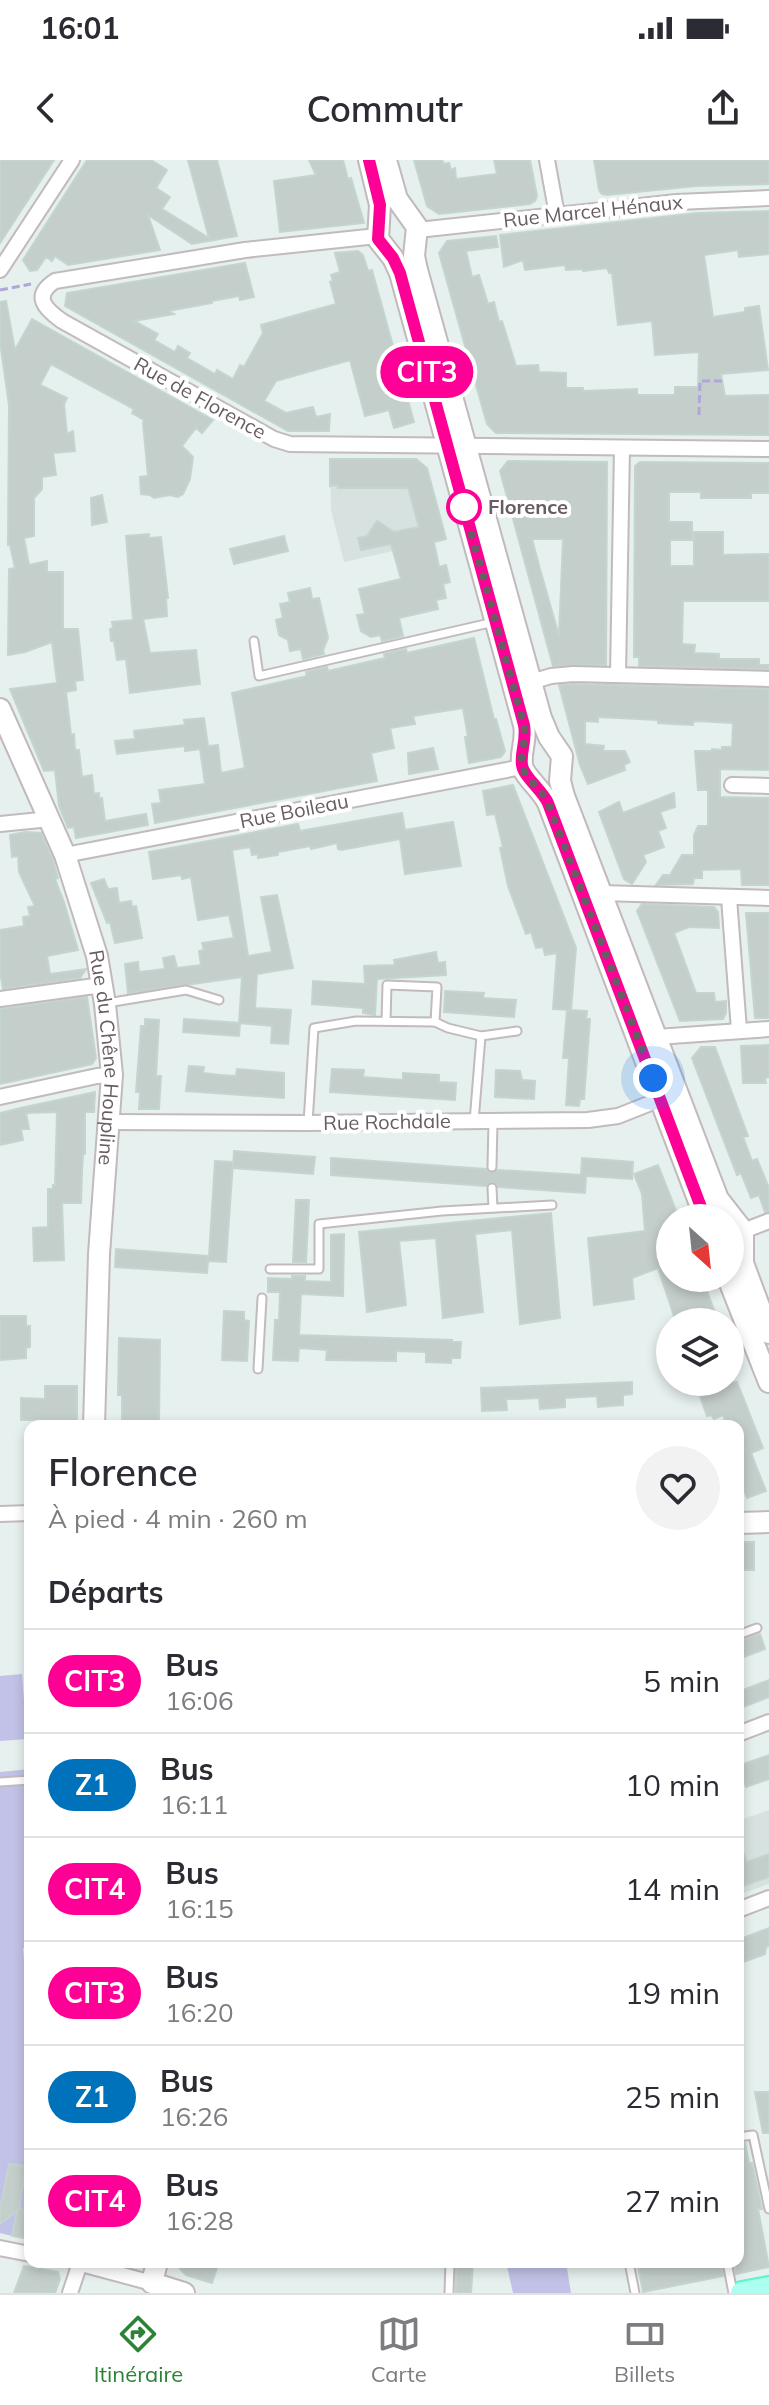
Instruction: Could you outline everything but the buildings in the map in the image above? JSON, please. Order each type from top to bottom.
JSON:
[{"type":"main road","points":[[369,160],[380,205],[380,237],[400,273],[544,726],[562,759],[560,781],[564,796],[720,1204]]},
{"type":"main road","points":[[386,160],[397,199],[415,229],[414,261],[496,622],[526,731],[525,766],[548,803],[700,1204]]},
{"type":"main road","points":[[380,237],[384,218],[393,213],[415,229]]},
{"type":"main road","points":[[380,237],[395,253],[402,253],[411,249],[415,229]]},
{"type":"main road","name":"Rue du Chêne Houpline","points":[[0,709],[65,855],[90,931],[104,994],[112,1075],[99,1254],[94,1420]]},
{"type":"main road","points":[[556,747],[548,742],[538,742],[526,748],[525,766],[539,782],[549,781],[561,769]]},
{"type":"main road","points":[[744,1269],[769,1333]]},
{"type":"main road","points":[[734,1292],[769,1382]]},
{"type":"main road","points":[[744,1523],[769,1522]]},
{"type":"main road","points":[[156,2268],[152,2283],[184,2293]]},
{"type":"main road","points":[[742,2293],[769,2288]]},
{"type":"street","points":[[0,270],[72,160]]},
{"type":"street","points":[[547,160],[557,215]]},
{"type":"street","name":"Rue Marcel Hénaux","points":[[415,229],[689,201],[769,198]]},
{"type":"street","points":[[55,281],[245,250],[380,237]]},
{"type":"street","name":"Rue de Florence","points":[[55,281],[42,297],[47,309],[54,315],[281,442],[457,447]]},
{"type":"street","points":[[457,447],[769,449]]},
{"type":"street","points":[[618,675],[622,448]]},
{"type":"street","points":[[531,682],[561,675],[769,679]]},
{"type":"street","name":"Rue Boileau","points":[[65,855],[525,766]]},
{"type":"street","points":[[732,785],[769,786]]},
{"type":"street","points":[[0,824],[50,819]]},
{"type":"street","points":[[601,893],[769,898]]},
{"type":"street","points":[[729,898],[739,1030]]},
{"type":"street","points":[[0,999],[104,994]]},
{"type":"street","points":[[657,1037],[769,1029]]},
{"type":"street","points":[[0,1097],[112,1075]]},
{"type":"street","name":"Rue Rochdale","points":[[109,1122],[603,1119],[661,1099]]},
{"type":"street","points":[[744,1230],[769,1221]]},
{"type":"street","points":[[0,1514],[24,1513]]},
{"type":"street","points":[[744,1732],[769,1722]]},
{"type":"street","points":[[744,1908],[769,1898]]},
{"type":"street","points":[[0,2248],[24,2253]]},
{"type":"street","points":[[70,2293],[76,2268]]},
{"type":"street","points":[[96,2268],[152,2283]]},
{"type":"lane","points":[[254,641],[259,676],[496,622]]},
{"type":"lane","points":[[386,1021],[387,985],[437,987],[435,1022]]},
{"type":"lane","points":[[104,994],[186,990],[219,1000]]},
{"type":"lane","points":[[308,1123],[314,1028],[356,1021],[386,1021],[435,1022],[481,1036],[517,1031]]},
{"type":"lane","points":[[474,1122],[481,1036]]},
{"type":"lane","points":[[492,1167],[493,1121]]},
{"type":"lane","points":[[492,1188],[493,1208]]},
{"type":"lane","points":[[270,1269],[319,1269],[319,1224],[552,1205]]},
{"type":"lane","points":[[258,1369],[262,1298]]},
{"type":"lane","points":[[744,1633],[757,1628]]},
{"type":"lane","points":[[0,1782],[24,1780]]},
{"type":"lane","points":[[744,2136],[753,2135],[769,2209]]},
{"type":"lane","points":[[449,2293],[450,2268]]},
{"type":"lane","points":[[630,2268],[635,2293]]},
{"type":"lane","points":[[728,2268],[733,2293]]},
{"type":"path","points":[[0,290],[55,281]]},
{"type":"path","points":[[699,415],[700,381],[722,381]]},
{"type":"shaded area","points":[[330,459],[427,468],[446,539],[344,562],[331,510]]},
{"type":"shaded area","points":[[22,1674],[24,1739],[0,1741],[0,1676]]},
{"type":"shaded area","points":[[24,1770],[24,2218],[14,2227],[12,2236],[0,2233],[0,1772]]},
{"type":"shaded area","points":[[769,1810],[769,1884],[744,1893],[744,1819]]},
{"type":"shaded area","points":[[507,2268],[567,2268],[571,2293],[513,2293]]},
{"type":"bus line","name":"CIT3","points":[[369,160],[379,196],[378,239],[400,273],[524,725],[526,737],[522,767],[548,803],[700,1204]]},
{"type":"place","name":"Florence","points":[[464,507]]},
{"type":"route","points":[[464,507],[524,725],[526,737],[522,767],[548,803],[653,1078]]}]
